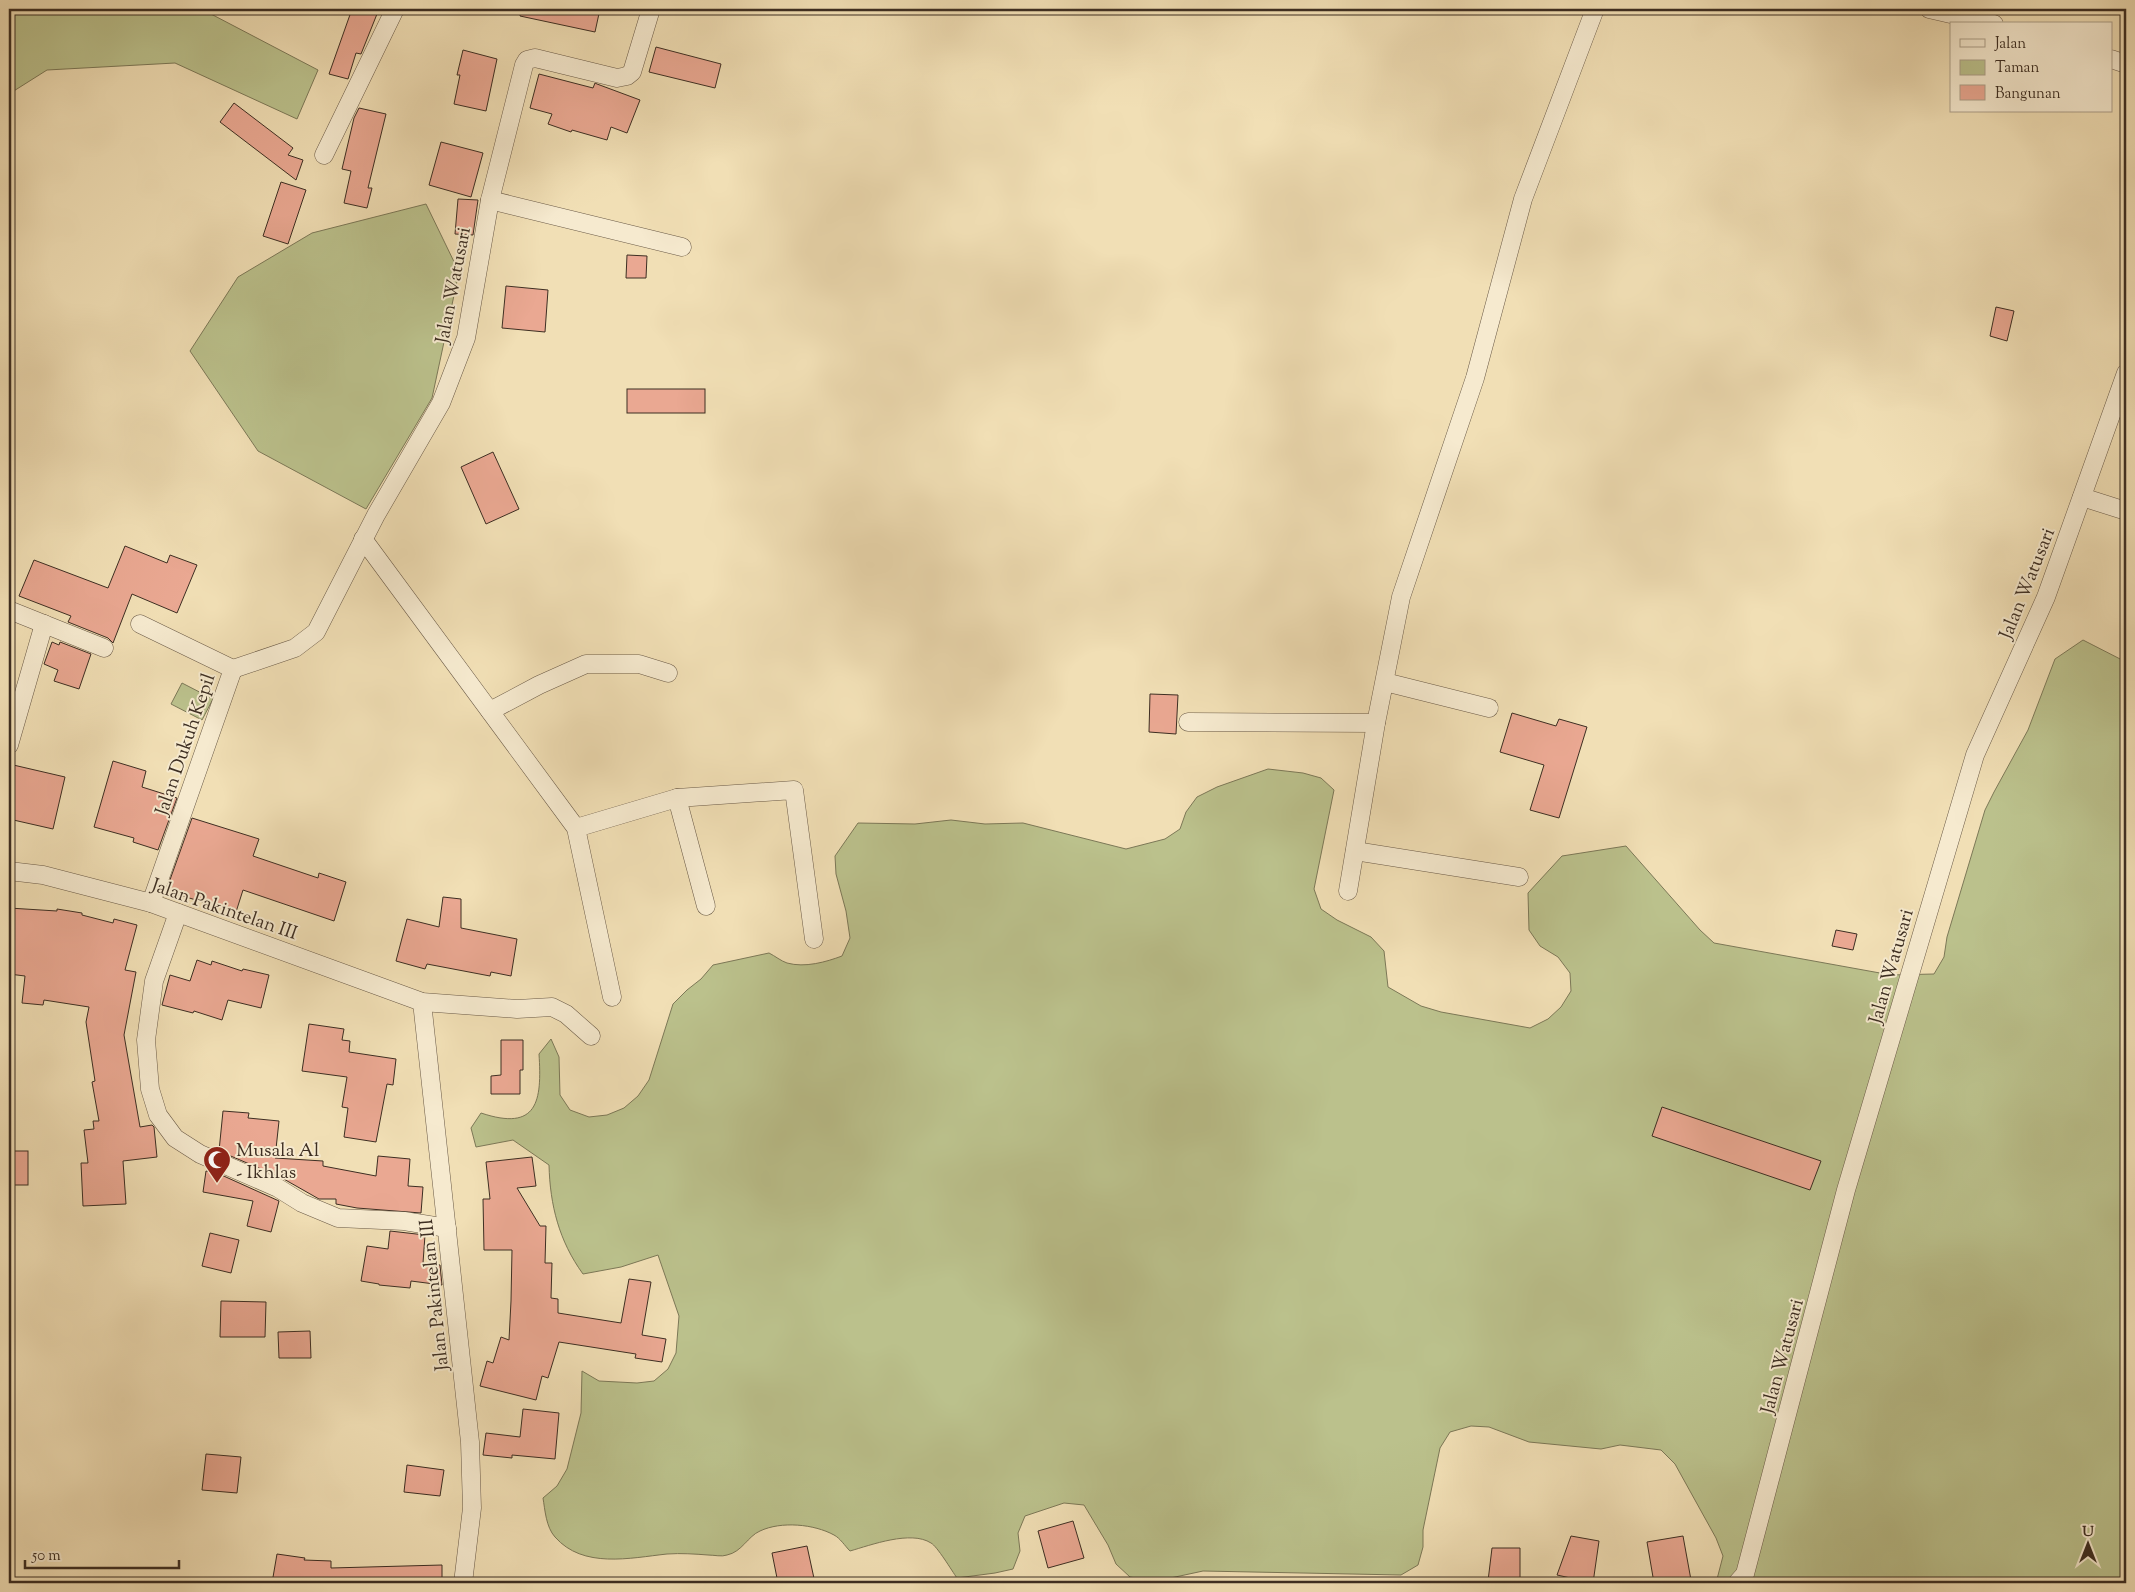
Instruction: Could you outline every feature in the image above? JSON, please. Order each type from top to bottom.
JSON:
[{"type":"street","points":[[324,155],[395,9]]},
{"type":"street","name":"Jalan Watusari","points":[[233,669],[295,648],[316,632],[363,539],[441,403],[466,338],[490,200],[524,65],[527,60],[535,58],[618,78],[627,76],[632,72],[651,9]]},
{"type":"street","points":[[1348,891],[1376,723],[1401,597],[1475,378],[1523,199],[1595,9]]},
{"type":"street","points":[[1929,9],[1985,22]]},
{"type":"street","points":[[2112,58],[2126,64]]},
{"type":"street","points":[[490,200],[682,248]]},
{"type":"street","name":"Jalan Watusari","points":[[1737,1583],[1745,1574],[1846,1190],[1975,755],[2046,597],[2126,373]]},
{"type":"street","points":[[2082,497],[2126,511]]},
{"type":"street","points":[[363,539],[576,828],[612,997]]},
{"type":"street","points":[[9,610],[104,648]]},
{"type":"street","points":[[9,745],[44,624]]},
{"type":"street","name":"Jalan Dukuh Kepil","points":[[140,624],[233,669],[151,903]]},
{"type":"street","points":[[490,711],[539,685],[586,664],[638,664],[668,673]]},
{"type":"street","points":[[1385,682],[1489,708]]},
{"type":"street","points":[[1188,722],[1376,723]]},
{"type":"street","points":[[576,828],[677,798],[794,790],[814,939]]},
{"type":"street","points":[[677,798],[706,906]]},
{"type":"street","points":[[1355,851],[1519,877]]},
{"type":"street","name":"Jalan Pakintelan III","points":[[9,871],[43,876],[151,903],[422,1002],[517,1009],[552,1007],[566,1014],[591,1036]]},
{"type":"street","points":[[178,913],[154,981],[146,1040],[150,1090],[158,1115],[175,1138],[200,1154],[278,1188],[302,1203],[338,1218],[404,1221],[447,1228]]},
{"type":"street","name":"Jalan Pakintelan III","points":[[422,1002],[470,1442],[472,1508],[463,1583]]},
{"type":"green space","points":[[9,9],[207,9],[211,14],[318,70],[297,119],[175,63],[47,70],[9,94]]},
{"type":"green space","points":[[426,204],[459,272],[432,398],[366,509],[258,451],[190,351],[238,277],[312,233]]},
{"type":"green space","points":[[2083,640],[2126,662],[2126,1583],[1716,1583],[1723,1556],[1716,1538],[1675,1464],[1661,1450],[1620,1445],[1601,1449],[1529,1442],[1489,1427],[1471,1426],[1450,1432],[1440,1448],[1423,1530],[1423,1547],[1418,1565],[1401,1575],[1203,1571],[1166,1579],[1148,1580],[1130,1577],[1116,1564],[1108,1545],[1084,1505],[1064,1503],[1025,1516],[1018,1533],[1020,1551],[1013,1569],[957,1578],[934,1545],[923,1539],[902,1538],[850,1551],[834,1535],[807,1526],[787,1525],[768,1528],[756,1533],[737,1551],[725,1556],[672,1554],[623,1559],[608,1559],[579,1554],[566,1547],[552,1533],[546,1518],[543,1498],[557,1486],[567,1469],[581,1413],[582,1371],[599,1381],[637,1383],[654,1381],[668,1369],[676,1353],[679,1316],[658,1255],[621,1267],[583,1274],[568,1249],[557,1222],[551,1194],[549,1165],[513,1140],[476,1147],[471,1128],[481,1113],[500,1118],[515,1118],[525,1115],[532,1108],[537,1098],[539,1086],[539,1054],[551,1039],[559,1057],[560,1095],[570,1110],[589,1117],[607,1115],[624,1108],[638,1096],[649,1080],[673,1004],[701,979],[713,965],[769,953],[787,963],[801,965],[822,962],[842,956],[850,938],[846,911],[836,874],[835,856],[858,823],[915,824],[951,820],[985,824],[1023,823],[1126,849],[1165,839],[1180,829],[1186,812],[1197,797],[1217,787],[1268,769],[1303,773],[1321,778],[1334,790],[1314,889],[1321,909],[1337,920],[1371,937],[1384,951],[1388,987],[1421,1006],[1441,1012],[1530,1028],[1548,1019],[1561,1007],[1571,991],[1570,973],[1558,957],[1540,946],[1529,930],[1528,893],[1562,856],[1626,846],[1700,930],[1714,943],[1891,975],[1934,974],[1944,957],[1947,937],[1985,810],[2028,730],[2055,659]]},
{"type":"green space","points":[[182,683],[213,699],[202,720],[171,704]]},
{"type":"building","points":[[352,9],[379,9],[361,54],[356,53],[348,79],[329,74]]},
{"type":"building","points":[[521,9],[600,9],[595,32],[520,16]]},
{"type":"building","points":[[656,47],[721,64],[715,88],[649,72]]},
{"type":"building","points":[[463,50],[497,59],[486,111],[454,104],[460,75],[457,75]]},
{"type":"building","points":[[539,74],[593,88],[595,83],[640,100],[627,133],[611,127],[607,140],[572,130],[571,132],[548,124],[552,114],[530,108]]},
{"type":"building","points":[[234,103],[293,148],[288,155],[303,160],[296,180],[220,122]]},
{"type":"building","points":[[359,108],[386,114],[368,188],[372,188],[367,208],[344,203],[351,171],[342,169],[354,118]]},
{"type":"building","points":[[441,142],[483,153],[471,197],[429,185]]},
{"type":"building","points":[[281,182],[306,190],[288,244],[263,236]]},
{"type":"building","points":[[458,199],[478,200],[473,235],[455,234]]},
{"type":"building","points":[[627,255],[647,256],[646,278],[626,278]]},
{"type":"building","points":[[506,286],[548,290],[545,332],[502,328]]},
{"type":"building","points":[[1996,307],[2014,311],[2007,341],[1990,336]]},
{"type":"building","points":[[627,389],[705,389],[705,413],[627,413]]},
{"type":"building","points":[[493,452],[519,509],[486,524],[461,467]]},
{"type":"building","points":[[125,546],[167,563],[170,555],[197,565],[177,613],[132,594],[113,643],[108,638],[68,622],[71,616],[19,596],[34,560],[108,588]]},
{"type":"building","points":[[52,642],[59,645],[60,642],[91,654],[79,689],[54,681],[58,670],[44,664]]},
{"type":"building","points":[[1150,694],[1178,695],[1176,734],[1149,732]]},
{"type":"building","points":[[1512,713],[1556,726],[1559,719],[1587,727],[1559,818],[1530,810],[1544,765],[1500,752]]},
{"type":"building","points":[[113,761],[146,771],[142,787],[177,798],[158,850],[133,842],[134,838],[94,827]]},
{"type":"building","points":[[9,764],[65,777],[53,829],[9,819]]},
{"type":"building","points":[[192,818],[259,839],[253,856],[318,878],[319,873],[346,882],[334,921],[243,890],[236,912],[166,891]]},
{"type":"building","points":[[443,897],[461,899],[461,928],[517,939],[511,976],[491,972],[490,976],[427,964],[425,969],[396,961],[407,919],[439,927]]},
{"type":"building","points":[[9,908],[57,911],[57,909],[82,913],[82,915],[113,923],[114,919],[137,925],[125,970],[136,972],[124,1035],[140,1127],[152,1125],[154,1127],[157,1157],[123,1161],[126,1204],[83,1206],[81,1163],[88,1163],[84,1130],[94,1129],[93,1121],[99,1121],[92,1082],[95,1081],[86,1022],[89,1007],[44,1000],[43,1005],[22,1003],[25,976],[9,974]]},
{"type":"building","points":[[1836,930],[1857,934],[1853,950],[1832,946]]},
{"type":"building","points":[[197,960],[211,965],[212,961],[242,971],[243,969],[269,975],[261,1008],[228,1000],[222,1020],[194,1011],[193,1013],[162,1005],[170,975],[190,981]]},
{"type":"building","points":[[309,1024],[344,1029],[342,1040],[350,1041],[349,1052],[396,1059],[393,1085],[387,1084],[376,1142],[344,1137],[348,1108],[342,1107],[347,1077],[302,1071]]},
{"type":"building","points":[[501,1040],[523,1040],[523,1070],[520,1070],[520,1094],[491,1094],[491,1076],[501,1075]]},
{"type":"building","points":[[1662,1107],[1821,1161],[1810,1190],[1652,1136]]},
{"type":"building","points":[[223,1111],[249,1113],[248,1118],[279,1121],[275,1158],[323,1161],[323,1166],[376,1176],[378,1156],[410,1159],[408,1186],[423,1187],[421,1213],[357,1208],[336,1204],[336,1199],[319,1199],[282,1178],[219,1151]]},
{"type":"building","points":[[9,1151],[28,1151],[28,1185],[9,1185]]},
{"type":"building","points":[[532,1157],[536,1186],[517,1188],[540,1226],[546,1226],[545,1263],[552,1263],[551,1298],[558,1299],[558,1313],[621,1323],[629,1279],[651,1282],[642,1335],[666,1339],[662,1362],[635,1358],[636,1354],[559,1342],[548,1378],[542,1376],[536,1400],[480,1386],[487,1361],[493,1363],[501,1337],[509,1340],[511,1301],[512,1250],[484,1250],[483,1199],[490,1199],[486,1162]]},
{"type":"building","points":[[206,1171],[217,1173],[279,1201],[271,1232],[247,1226],[253,1201],[203,1192]]},
{"type":"building","points":[[390,1231],[425,1235],[423,1263],[440,1265],[442,1285],[411,1281],[410,1288],[361,1281],[367,1246],[388,1249]]},
{"type":"building","points":[[210,1233],[239,1240],[231,1273],[202,1266]]},
{"type":"building","points":[[221,1301],[266,1302],[265,1337],[220,1337]]},
{"type":"building","points":[[310,1331],[311,1358],[279,1358],[278,1332]]},
{"type":"building","points":[[523,1409],[559,1413],[555,1459],[512,1455],[512,1458],[483,1455],[486,1433],[520,1437]]},
{"type":"building","points":[[206,1454],[241,1457],[237,1493],[202,1490]]},
{"type":"building","points":[[407,1465],[444,1470],[440,1496],[404,1492]]},
{"type":"building","points":[[1073,1521],[1084,1558],[1048,1568],[1038,1531]]},
{"type":"building","points":[[1571,1536],[1599,1541],[1593,1583],[1557,1575]]},
{"type":"building","points":[[1683,1536],[1691,1580],[1654,1583],[1647,1542]]},
{"type":"building","points":[[807,1546],[815,1583],[778,1583],[772,1553]]},
{"type":"building","points":[[1492,1548],[1520,1548],[1520,1582],[1488,1581]]},
{"type":"building","points":[[277,1554],[305,1558],[304,1560],[331,1561],[331,1568],[442,1565],[442,1583],[272,1583]]},
{"type":"place","name":"Musala Al - Ikhlas","points":[[217,1184]]}]
